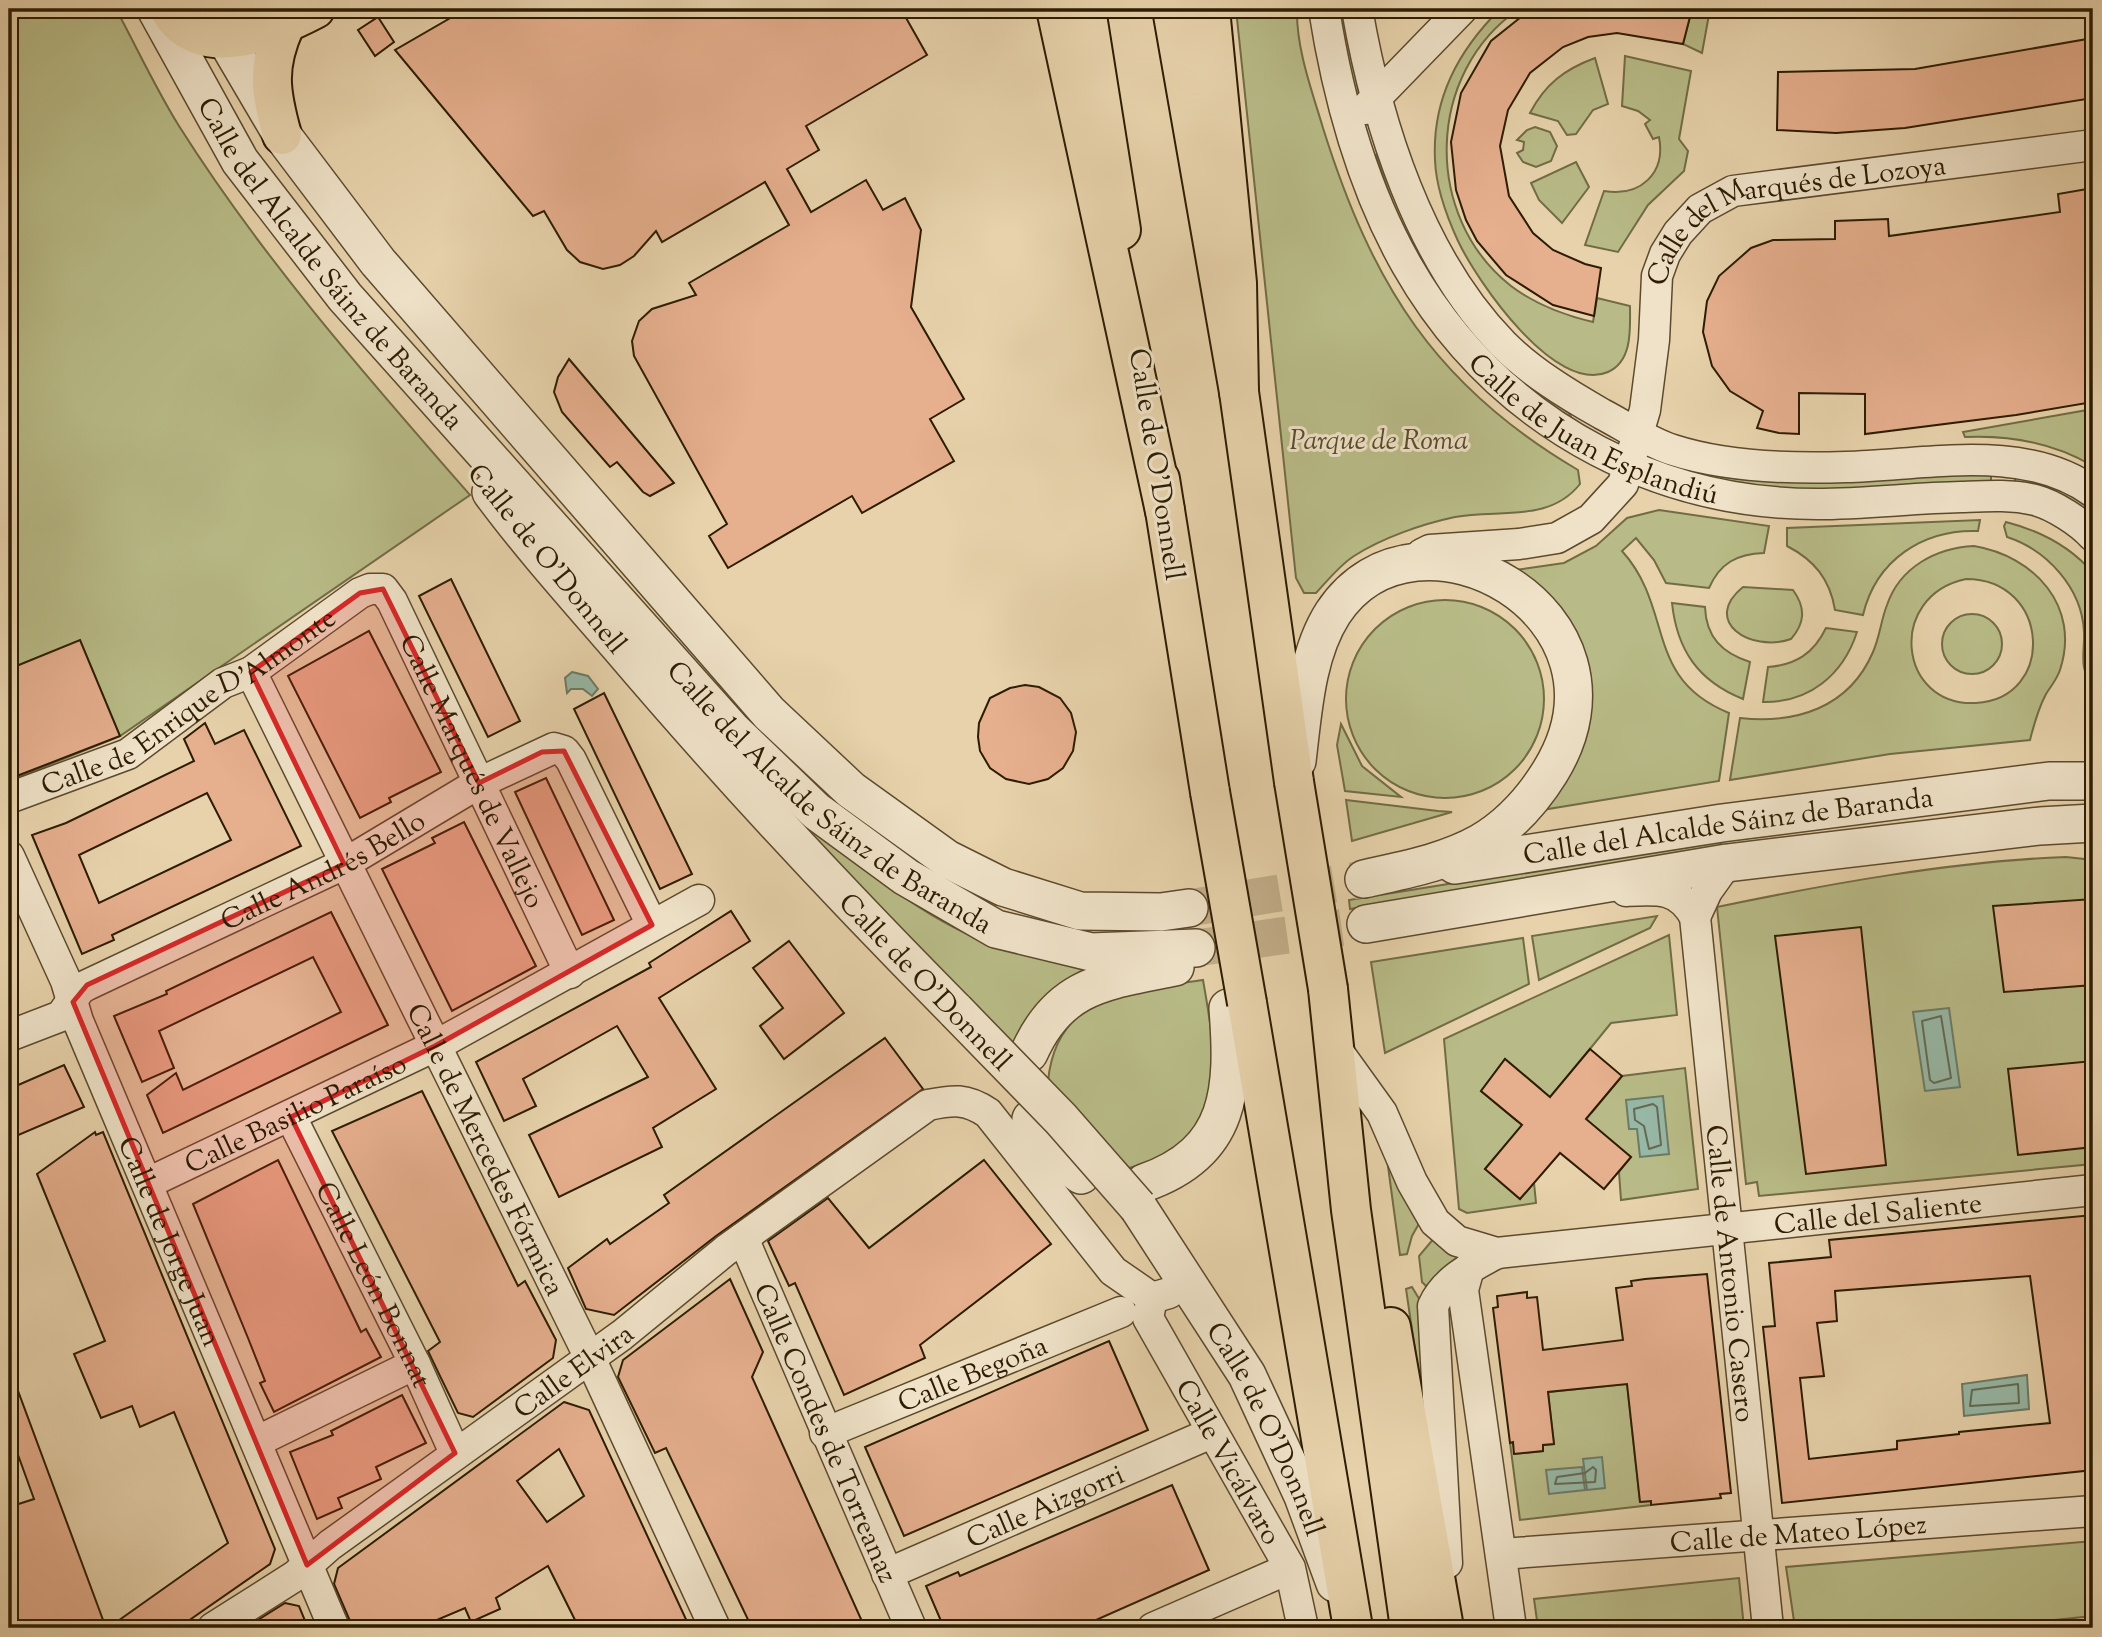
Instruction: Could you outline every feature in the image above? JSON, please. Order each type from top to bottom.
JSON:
[{"type":"main road","points":[[169,9],[186,27],[216,23],[254,35],[300,17]]},
{"type":"main road","points":[[1056,9],[1166,511]]},
{"type":"main road","name":"Calle de O'Donnell","points":[[1086,9],[1210,792],[1237,1005],[1352,1628]]},
{"type":"main road","points":[[1172,9],[1239,392],[1294,782],[1328,989],[1351,1210],[1410,1628]]},
{"type":"main road","points":[[1210,9],[1237,283],[1239,392]]},
{"type":"main road","points":[[282,135],[270,92],[277,43],[300,17]]},
{"type":"main road","points":[[1351,1210],[1381,1275],[1444,1628]]},
{"type":"street","name":"Calle del Alcalde Sáinz de Baranda","points":[[156,9],[240,162],[300,242],[419,383],[470,433],[732,730],[816,811],[906,877],[996,929],[1091,952],[1197,955],[1089,988],[1062,1003],[1040,1028],[1029,1053]]},
{"type":"street","name":"Calle de Juan Esplandiú","points":[[1324,9],[1339,85],[1356,148],[1408,269],[1445,326],[1482,368],[1525,407],[1555,428],[1627,467],[1709,494],[1764,502],[1818,504],[1998,496],[2036,500],[2084,526],[2093,536]]},
{"type":"street","name":"Calle de Juan Esplandiú","points":[[1357,9],[1375,96],[1413,201],[1437,256],[1471,306],[1504,344],[1544,378],[1672,450],[1756,465],[1844,467],[2005,460],[2049,468],[2093,492]]},
{"type":"street","points":[[1356,148],[1356,125],[1375,96],[1462,9]]},
{"type":"street","name":"Calle del Alcalde Sáinz de Baranda","points":[[216,23],[282,135],[328,200],[436,333],[769,713],[852,790],[947,859],[1003,887],[1080,911],[1161,912],[1189,908]]},
{"type":"street","name":"Calle del Marqués de Lozoya","points":[[1391,567],[1430,551],[1557,538],[1591,519],[1623,484],[1645,410],[1654,340],[1657,276],[1678,233],[1700,209],[1733,191],[2093,145]]},
{"type":"street","name":"Calle de O'Donnell","points":[[419,383],[472,466],[505,510],[647,679],[839,893],[1061,1119],[1141,1195],[1247,1375],[1303,1496],[1352,1628]]},
{"type":"street","name":"Calle del Alcalde Sáinz de Baranda","points":[[1391,567],[1422,562],[1468,567],[1499,578],[1517,591],[1534,604],[1562,640],[1573,675],[1573,704],[1569,733],[1558,758],[1542,785],[1507,825],[1479,843],[1450,856],[1364,879],[1722,823],[2049,781],[2093,780]]},
{"type":"street","points":[[1294,782],[1305,693],[1318,643],[1333,614],[1359,586],[1391,567]]},
{"type":"street","name":"Calle Marqués de Vallejo","points":[[360,593],[370,589],[383,589],[392,601],[570,973]]},
{"type":"street","name":"Calle de Enrique D'Almonte","points":[[9,798],[128,754],[223,683],[251,672],[360,593]]},
{"type":"street","name":"Calle de Mercedes Fórmica","points":[[251,672],[590,1358],[715,1628]]},
{"type":"street","name":"Calle Andrés Bello","points":[[9,1035],[61,1016],[80,989],[87,985],[344,864],[479,783],[554,748],[564,751],[571,760],[652,925]]},
{"type":"street","name":"Calle del Alcalde Sáinz de Baranda","points":[[1366,929],[1460,909],[1727,863],[2040,826],[2093,824]]},
{"type":"street","name":"Calle de Jorge Juan","points":[[9,856],[73,1002],[81,1027],[334,1628]]},
{"type":"street","points":[[1695,917],[1707,891],[1727,863]]},
{"type":"street","points":[[1460,909],[1530,904],[1644,890],[1674,892],[1687,903],[1695,917]]},
{"type":"street","name":"Calle Basilio Paraíso","points":[[148,1183],[435,1046],[699,900]]},
{"type":"street","name":"Calle de Antonio Casero","points":[[1695,917],[1769,1628]]},
{"type":"street","points":[[1141,1195],[1184,1164],[1202,1147],[1218,1123],[1228,1095],[1237,1005]]},
{"type":"street","points":[[1335,1049],[1382,1113],[1412,1182],[1435,1222],[1457,1241],[1497,1253]]},
{"type":"street","name":"Calle Elvira","points":[[213,1628],[307,1565],[455,1453],[590,1358],[743,1238],[928,1105],[957,1099],[974,1103],[988,1113],[1113,1271],[1152,1298]]},
{"type":"street","name":"Calle León Bonnat","points":[[291,1116],[415,1364],[455,1453]]},
{"type":"street","points":[[1031,1119],[1059,1159],[1081,1174]]},
{"type":"street","name":"Calle del Saliente","points":[[1497,1253],[2093,1190]]},
{"type":"street","name":"Calle Condes de Torreanaz","points":[[743,1238],[911,1628]]},
{"type":"street","points":[[1450,1628],[1433,1306],[1440,1291],[1469,1268],[1497,1253]]},
{"type":"street","points":[[1469,1268],[1463,1290],[1511,1628]]},
{"type":"street","points":[[1152,1298],[1159,1293],[1178,1292],[1204,1305]]},
{"type":"street","name":"Calle Vicálvaro","points":[[1152,1298],[1148,1318],[1290,1569],[1303,1628]]},
{"type":"street","name":"Calle Begoña","points":[[825,1433],[1121,1312]]},
{"type":"street","points":[[256,1442],[415,1364]]},
{"type":"street","name":"Calle Aizgorri","points":[[887,1574],[1202,1437]]},
{"type":"street","name":"Calle de Mateo López","points":[[1501,1554],[2093,1511]]},
{"type":"street","points":[[1153,1628],[1279,1573]]},
{"type":"highlighted area","points":[[383,589],[479,783],[542,752],[564,751],[652,925],[435,1046],[291,1117],[455,1453],[307,1565],[73,1002],[87,985],[344,864],[251,672],[360,593]]},
{"type":"green space","points":[[9,9],[116,9],[179,126],[245,223],[317,316],[470,495],[120,736],[9,781]]},
{"type":"green space","name":"Parque de Roma","points":[[1236,9],[1297,9],[1302,54],[1323,128],[1363,235],[1388,283],[1415,326],[1447,366],[1485,403],[1528,438],[1578,470],[1580,484],[1568,496],[1538,509],[1455,517],[1390,538],[1349,559],[1316,593],[1304,593],[1296,578]]},
{"type":"green space","points":[[1337,9],[1344,9],[1359,94],[1355,95]]},
{"type":"green space","points":[[1500,9],[1519,9],[1488,36],[1466,69],[1452,106],[1447,145],[1450,184],[1462,222],[1482,257],[1520,293],[1550,308],[1593,322],[1597,298],[1630,306],[1630,334],[1626,352],[1616,367],[1608,372],[1587,375],[1565,367],[1542,351],[1520,330],[1482,282],[1468,259],[1442,201],[1437,181],[1435,138],[1443,96],[1460,59]]},
{"type":"green space","points":[[1692,9],[1710,9],[1702,53],[1683,44]]},
{"type":"green space","points":[[1625,56],[1691,71],[1679,139],[1688,151],[1684,171],[1648,205],[1618,252],[1585,245],[1604,191],[1629,190],[1648,180],[1658,162],[1660,150],[1659,137],[1653,139],[1645,124],[1650,120],[1638,111],[1622,106]]},
{"type":"green space","points":[[1595,58],[1608,104],[1593,110],[1576,134],[1567,135],[1558,121],[1530,113],[1542,94],[1557,79],[1574,67]]},
{"type":"green space","points":[[1535,127],[1550,132],[1557,146],[1551,161],[1536,167],[1523,162],[1517,153],[1523,150],[1524,142],[1517,140],[1527,130]]},
{"type":"green space","points":[[1376,155],[1380,156],[1527,382],[1569,413],[1571,417],[1567,420],[1475,345],[1403,234]]},
{"type":"green space","points":[[1576,162],[1589,187],[1562,223],[1539,200],[1531,183]]},
{"type":"green space","points":[[2093,409],[2093,466],[2047,446],[1998,437],[1965,437],[1963,432]]},
{"type":"green space","points":[[1700,472],[1991,474],[1991,482],[1809,491],[1763,489],[1699,475]]},
{"type":"green space","points":[[2016,476],[2067,493],[2093,510],[2093,519],[2014,484]]},
{"type":"green space","points":[[1659,510],[1769,526],[1764,553],[1746,555],[1730,562],[1718,572],[1709,588],[1666,583],[1654,560],[1636,538],[1622,551],[1638,573],[1649,596],[1671,662],[1683,681],[1702,698],[1729,713],[1719,781],[1542,810],[1581,751],[1587,733],[1591,695],[1584,656],[1568,620],[1552,599],[1516,570],[1564,563],[1596,546],[1627,518]]},
{"type":"green space","points":[[1980,520],[1978,531],[1939,536],[1921,542],[1905,552],[1879,578],[1863,615],[1835,610],[1825,580],[1813,564],[1787,546],[1787,528]]},
{"type":"green space","points":[[2006,522],[2031,530],[2065,547],[2093,573],[2093,683],[2085,673],[2084,632],[2077,600],[2060,573],[2048,561],[2036,551],[2007,537],[2004,526]]},
{"type":"green space","points":[[1974,546],[2016,561],[2033,573],[2058,605],[2064,625],[2065,647],[2060,670],[2041,705],[2030,740],[1890,754],[1730,780],[1740,718],[1800,715],[1835,699],[1850,687],[1863,671],[1873,652],[1887,605],[1901,580],[1921,562],[1960,548]],"holes":[[[1966,579],[1994,584],[2015,598],[2028,617],[2033,639],[2030,662],[2020,682],[2002,697],[1976,703],[1950,700],[1930,688],[1917,670],[1912,649],[1913,627],[1923,606],[1940,589]]]},
{"type":"green space","points":[[1743,587],[1793,590],[1800,603],[1802,615],[1799,627],[1791,639],[1760,642],[1736,631],[1729,622],[1727,611],[1731,600]]},
{"type":"green space","points":[[1445,600],[1483,607],[1500,616],[1515,629],[1528,644],[1537,661],[1544,699],[1537,737],[1528,754],[1515,769],[1500,782],[1483,791],[1445,798],[1407,791],[1390,782],[1375,769],[1362,754],[1353,737],[1346,699],[1353,661],[1362,644],[1375,629],[1390,616],[1407,607]]},
{"type":"green space","points":[[1672,603],[1705,607],[1709,627],[1717,642],[1731,654],[1750,662],[1743,699],[1714,683],[1693,662],[1679,635]]},
{"type":"green space","points":[[1972,614],[1989,619],[1997,627],[2002,644],[1997,661],[1989,669],[1972,674],[1955,669],[1947,661],[1942,644],[1947,627],[1955,619]]},
{"type":"green space","points":[[1826,628],[1857,632],[1843,661],[1833,673],[1822,684],[1795,698],[1763,702],[1768,667],[1787,664],[1803,656],[1816,644]]},
{"type":"green space","points":[[1341,724],[1362,766],[1401,797],[1345,791],[1337,745]]},
{"type":"green space","points":[[775,795],[882,881],[939,919],[969,935],[1013,951],[1104,970],[1014,1046],[889,923]]},
{"type":"green space","points":[[1346,800],[1438,811],[1452,812],[1352,841]]},
{"type":"green space","points":[[1720,840],[1722,849],[1350,909],[1349,900]]},
{"type":"green space","points":[[2066,857],[2093,860],[2093,1164],[1759,1196],[1757,1182],[1746,1184],[1717,907],[1891,875],[1980,863]]},
{"type":"green space","points":[[1657,916],[1650,928],[1539,980],[1532,936]]},
{"type":"green space","points":[[1669,935],[1677,1015],[1611,1023],[1559,1087],[1564,1092],[1545,1099],[1541,1089],[1505,1059],[1481,1091],[1517,1121],[1528,1120],[1485,1169],[1520,1199],[1534,1183],[1536,1203],[1467,1213],[1459,1209],[1444,1039]]},
{"type":"green space","points":[[1523,938],[1529,984],[1385,1053],[1371,962]]},
{"type":"green space","points":[[1203,980],[1212,1041],[1213,1069],[1210,1095],[1201,1118],[1186,1139],[1162,1155],[1129,1168],[1048,1081],[1054,1052],[1066,1029],[1082,1013],[1102,1001],[1125,993]]},
{"type":"green space","points":[[1685,1068],[1698,1189],[1621,1200],[1619,1172],[1631,1157],[1594,1126],[1582,1127],[1586,1107],[1592,1112],[1622,1076]]},
{"type":"green space","points":[[1387,1159],[1421,1220],[1412,1236],[1407,1254],[1400,1255]]},
{"type":"green space","points":[[1435,1237],[1461,1258],[1429,1289],[1422,1282],[1419,1256]]},
{"type":"green space","points":[[1412,1287],[1424,1307],[1426,1425],[1406,1289]]},
{"type":"green space","points":[[1627,1384],[1640,1502],[1651,1501],[1651,1505],[1520,1520],[1510,1443],[1513,1442],[1515,1454],[1543,1451],[1543,1445],[1554,1444],[1548,1392]]},
{"type":"green space","points":[[2093,1541],[2093,1616],[1977,1628],[1795,1628],[1786,1567]]},
{"type":"green space","points":[[1739,1578],[1744,1628],[1538,1628],[1534,1599]]},
{"type":"water","points":[[572,672],[588,676],[598,689],[592,696],[583,689],[571,689],[567,693],[565,678]]},
{"type":"water","points":[[1949,1008],[1960,1087],[1925,1091],[1913,1012]]},
{"type":"water","points":[[1663,1096],[1669,1154],[1640,1157],[1637,1129],[1629,1129],[1626,1100]]},
{"type":"water","points":[[2027,1375],[2029,1409],[1964,1416],[1962,1384]]},
{"type":"water","points":[[1602,1457],[1605,1488],[1587,1490],[1583,1459]]},
{"type":"water","points":[[1582,1467],[1585,1490],[1549,1494],[1546,1470]]},
{"type":"building","points":[[466,9],[901,9],[927,55],[806,126],[819,150],[787,169],[811,212],[866,180],[883,210],[905,198],[921,230],[911,307],[964,399],[930,419],[954,461],[862,513],[852,496],[728,568],[709,536],[727,524],[634,356],[632,341],[639,321],[652,309],[696,295],[689,283],[789,225],[765,182],[662,242],[656,231],[634,256],[620,265],[603,269],[580,262],[567,250],[544,211],[533,216],[395,50]]},
{"type":"building","points":[[1531,9],[1692,9],[1683,44],[1617,33],[1588,37],[1563,47],[1530,73],[1508,110],[1500,146],[1509,196],[1533,233],[1553,250],[1601,268],[1594,316],[1553,305],[1506,275],[1477,241],[1466,220],[1456,190],[1451,142],[1461,93],[1491,41]]},
{"type":"building","points":[[378,17],[394,42],[375,56],[358,30]]},
{"type":"building","points":[[2093,38],[2093,98],[1905,128],[1836,133],[1777,130],[1778,72],[1915,69]]},
{"type":"building","points":[[2093,188],[2093,402],[2016,415],[1865,434],[1865,394],[1799,393],[1799,434],[1779,433],[1757,428],[1763,411],[1730,391],[1712,366],[1703,332],[1707,301],[1719,276],[1751,248],[1773,240],[1835,239],[1835,221],[1888,219],[1889,236],[2060,212],[2058,194]]},
{"type":"building","points":[[569,359],[674,483],[650,496],[643,492],[617,462],[610,467],[562,412],[554,392],[558,377]]},
{"type":"building","points":[[451,579],[520,721],[488,737],[419,596]]},
{"type":"building","points":[[369,631],[441,772],[389,798],[391,802],[360,818],[288,676]]},
{"type":"building","points":[[80,640],[120,736],[9,779],[9,669]]},
{"type":"building","points":[[1025,685],[1039,687],[1060,698],[1071,713],[1076,732],[1073,751],[1063,768],[1048,779],[1029,784],[1006,779],[990,768],[980,751],[978,737],[979,723],[990,698],[1010,688]]},
{"type":"building","points":[[604,693],[692,874],[660,889],[574,709]]},
{"type":"building","points":[[205,723],[215,744],[244,730],[301,846],[112,935],[114,940],[82,954],[32,835],[66,823],[194,761],[184,739]],"holes":[[[207,793],[231,840],[99,903],[79,855]]]},
{"type":"building","points":[[546,778],[614,920],[582,935],[515,792]]},
{"type":"building","points":[[464,822],[536,966],[452,1011],[382,869],[435,843],[432,838]]},
{"type":"building","points":[[2093,899],[2093,985],[2004,992],[1993,906]]},
{"type":"building","points":[[731,911],[750,941],[659,998],[716,1089],[653,1128],[662,1147],[559,1197],[529,1135],[648,1077],[617,1026],[523,1079],[536,1106],[504,1121],[476,1062],[651,967],[649,963]]},
{"type":"building","points":[[331,912],[388,1025],[163,1133],[147,1095],[176,1073],[183,1090],[341,1012],[313,957],[159,1031],[174,1068],[142,1082],[114,1016],[167,994],[166,991]]},
{"type":"building","points":[[1861,927],[1886,1165],[1806,1174],[1775,936]]},
{"type":"building","points":[[789,941],[844,1013],[784,1059],[760,1026],[783,1008],[753,968]]},
{"type":"building","points":[[885,1038],[923,1089],[716,1236],[614,1315],[586,1309],[568,1268],[607,1239],[610,1244],[669,1203],[664,1195]]},
{"type":"building","points":[[1590,1049],[1622,1076],[1586,1119],[1631,1157],[1604,1189],[1560,1153],[1520,1199],[1485,1169],[1522,1125],[1481,1091],[1505,1059],[1550,1097]]},
{"type":"building","points":[[2093,1061],[2093,1147],[2018,1155],[2008,1069]]},
{"type":"building","points":[[64,1065],[84,1107],[9,1139],[9,1089]]},
{"type":"building","points":[[422,1091],[518,1286],[525,1281],[556,1340],[553,1358],[473,1417],[458,1413],[428,1351],[440,1342],[332,1131]]},
{"type":"building","points":[[95,1132],[96,1135],[103,1132],[275,1549],[270,1564],[178,1628],[108,1628],[228,1543],[174,1412],[140,1427],[132,1406],[101,1418],[74,1354],[105,1341],[37,1174]]},
{"type":"building","points":[[278,1160],[361,1332],[366,1329],[381,1357],[274,1412],[260,1383],[265,1381],[193,1204]]},
{"type":"building","points":[[984,1160],[1051,1244],[920,1345],[925,1358],[844,1395],[795,1283],[789,1286],[768,1241],[828,1198],[869,1248]]},
{"type":"building","points":[[2093,1215],[2093,1470],[1782,1503],[1763,1327],[1775,1326],[1769,1263],[1831,1257],[1829,1240]],"holes":[[[2030,1276],[2050,1423],[1897,1441],[1897,1449],[1809,1459],[1800,1378],[1824,1376],[1817,1323],[1837,1321],[1835,1291]]]},
{"type":"building","points":[[1707,1274],[1731,1493],[1720,1494],[1721,1498],[1651,1505],[1651,1501],[1640,1502],[1627,1384],[1548,1392],[1554,1444],[1543,1445],[1543,1451],[1514,1454],[1513,1442],[1510,1443],[1493,1308],[1498,1307],[1497,1296],[1527,1292],[1527,1298],[1537,1297],[1543,1350],[1623,1340],[1616,1288],[1632,1286],[1631,1281]]},
{"type":"building","points":[[730,1279],[763,1352],[752,1377],[865,1628],[752,1628],[666,1448],[655,1453],[618,1377],[623,1360]]},
{"type":"building","points":[[1109,1341],[1148,1430],[904,1536],[865,1447]]},
{"type":"building","points":[[9,1372],[106,1628],[9,1628],[9,1507],[34,1499],[9,1430]]},
{"type":"building","points":[[402,1395],[426,1443],[376,1467],[381,1479],[338,1498],[342,1508],[317,1519],[290,1452],[333,1435],[331,1431]]},
{"type":"building","points":[[564,1402],[589,1410],[690,1628],[579,1628],[548,1566],[496,1598],[500,1609],[471,1622],[465,1608],[418,1628],[353,1628],[334,1584],[338,1568]],"holes":[[[559,1449],[584,1496],[547,1522],[517,1481]]]},
{"type":"building","points":[[1172,1485],[1209,1570],[1078,1628],[944,1628],[926,1586],[958,1572],[960,1576]]},
{"type":"building","points":[[285,1603],[299,1606],[308,1628],[245,1628]]},
{"type":"tunnel","points":[[1189,908],[1364,879]]},
{"type":"tunnel","points":[[1196,948],[1366,924]]}]
